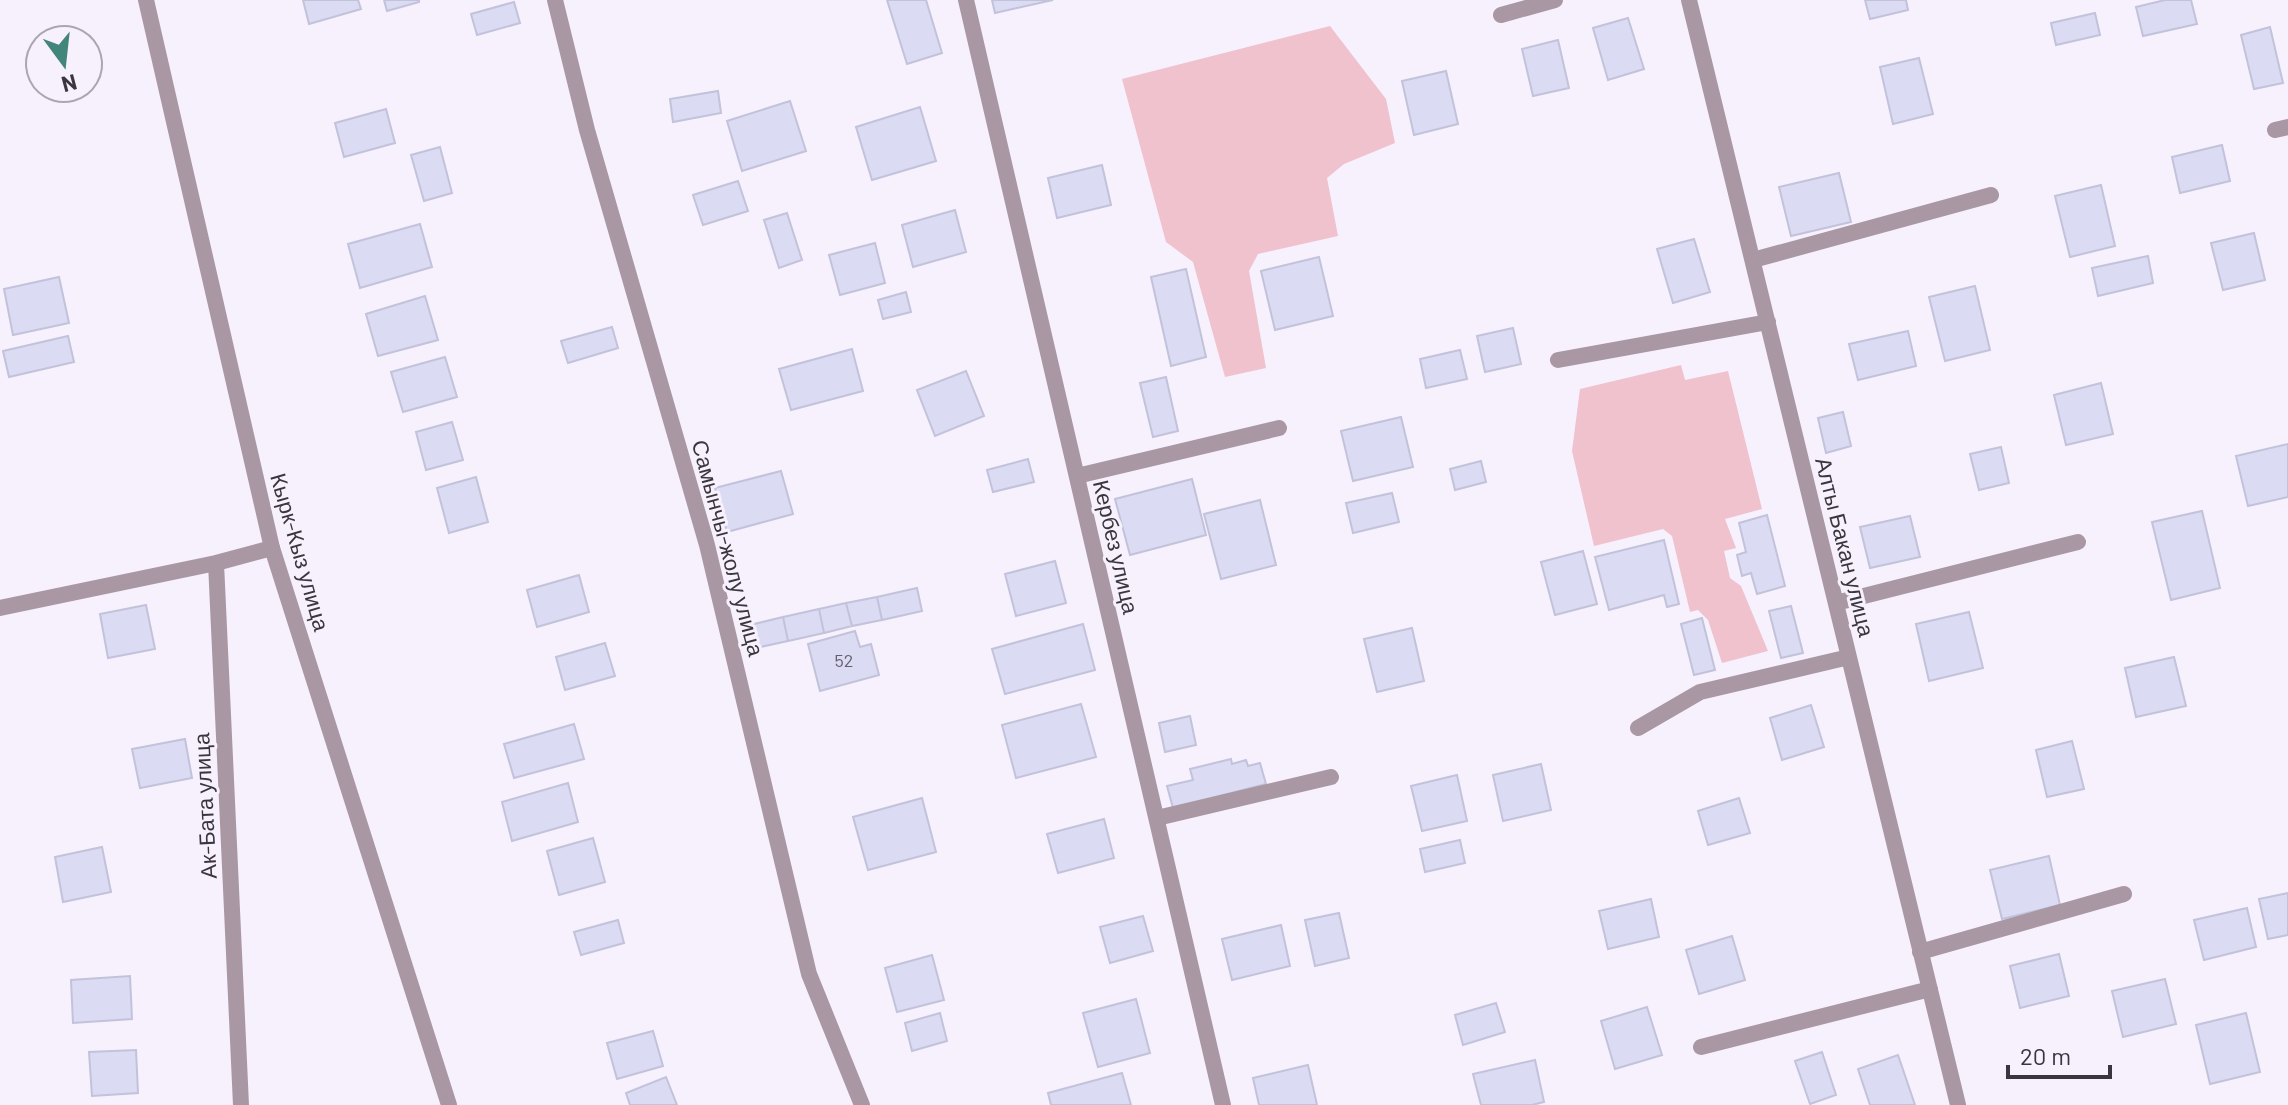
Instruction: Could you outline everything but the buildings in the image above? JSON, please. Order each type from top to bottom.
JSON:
[{"type":"street","name":"Кырк-Кыз улица","points":[[146,0],[272,548],[449,1105]]},
{"type":"street","name":"Самынчы-жолу улица","points":[[555,0],[587,130],[707,545],[809,974],[862,1105]]},
{"type":"street","name":"Кербез улица","points":[[966,0],[1223,1105]]},
{"type":"street","points":[[1501,15],[1555,0]]},
{"type":"street","name":"Алты Бакан улица","points":[[1689,0],[1958,1105]]},
{"type":"street","points":[[1753,260],[1991,195]]},
{"type":"street","points":[[1558,360],[1768,322]]},
{"type":"street","points":[[1077,476],[1279,428]]},
{"type":"street","points":[[1836,603],[2078,542]]},
{"type":"street","points":[[0,608],[216,563],[272,548]]},
{"type":"street","name":"Ак-Бата улица","points":[[216,563],[241,1105]]},
{"type":"street","points":[[1638,728],[1700,692],[1849,657]]},
{"type":"street","points":[[1157,818],[1331,777]]},
{"type":"street","points":[[1920,952],[2124,894]]},
{"type":"street","points":[[1701,1047],[1930,989]]},
{"type":"shaded area","points":[[1330,26],[1386,99],[1395,143],[1344,164],[1327,178],[1338,236],[1258,254],[1249,271],[1266,368],[1225,377],[1193,262],[1166,242],[1122,79]]},
{"type":"shaded area","points":[[1681,365],[1685,380],[1728,371],[1762,509],[1725,519],[1736,548],[1724,551],[1730,578],[1741,586],[1768,651],[1722,663],[1708,620],[1698,610],[1690,612],[1672,536],[1663,529],[1594,546],[1572,451],[1580,389]]}]
